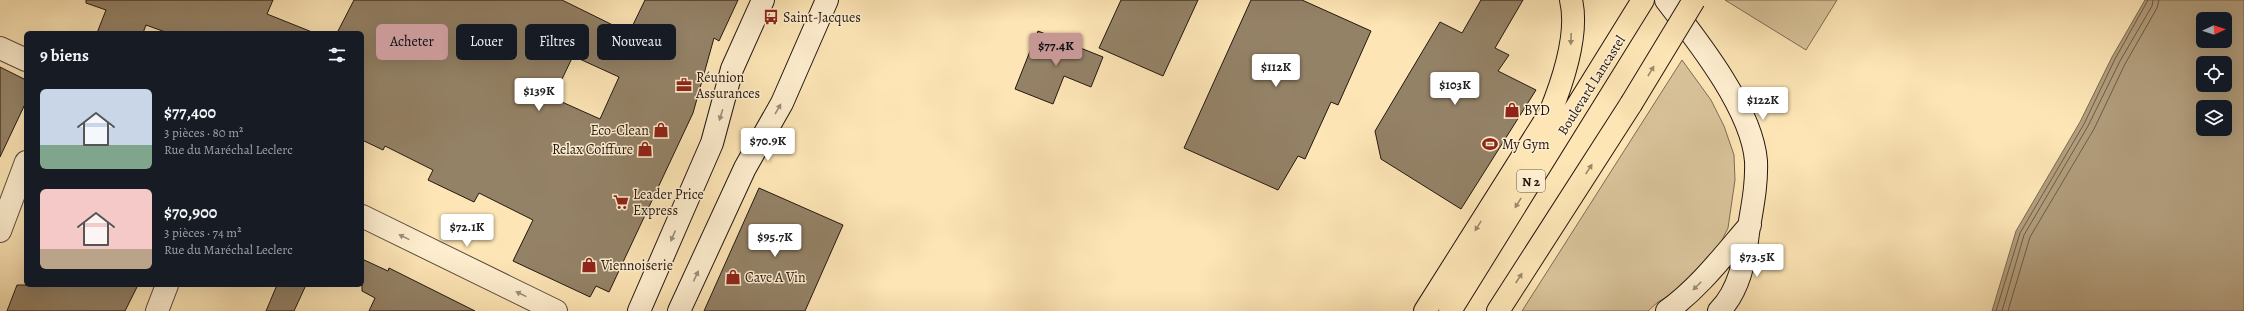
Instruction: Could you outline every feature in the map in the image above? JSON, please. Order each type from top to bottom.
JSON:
[{"type":"main road","points":[[1425,311],[1550,113],[1562,84],[1571,46],[1571,0]]},
{"type":"main road","name":"Boulevard Lancastel","points":[[1450,311],[1613,51],[1643,0]]},
{"type":"main road","points":[[1498,311],[1630,104],[1694,0]]},
{"type":"street","points":[[639,311],[712,143],[732,69],[763,0]]},
{"type":"street","points":[[679,311],[745,168],[782,103],[827,0]]},
{"type":"street","points":[[1666,0],[1693,36],[1728,90],[1749,132],[1756,159],[1756,185],[1746,252],[1739,278],[1726,304],[1719,311]]},
{"type":"street","points":[[0,48],[24,59]]},
{"type":"street","points":[[0,231],[24,167]]},
{"type":"street","points":[[364,217],[556,311]]},
{"type":"street","points":[[1667,311],[1689,295],[1750,225]]},
{"type":"street","points":[[157,311],[166,287]]},
{"type":"shaded area","points":[[1725,0],[1837,0],[1806,50]]},
{"type":"shaded area","points":[[1682,60],[1711,100],[1724,126],[1734,155],[1735,180],[1728,228],[1718,248],[1680,289],[1658,302],[1648,311],[1522,311]]},
{"type":"water","points":[[2145,0],[2244,0],[2244,311],[1992,311],[2016,231],[2080,122],[2112,57]]},
{"type":"building","points":[[86,0],[273,0],[267,14],[310,31],[162,31],[146,25],[144,31],[98,31],[106,10],[86,3]]},
{"type":"building","points":[[354,0],[562,0],[611,24],[597,24],[597,60],[676,60],[676,24],[633,24],[645,0],[738,0],[719,41],[714,38],[693,113],[609,292],[596,286],[590,297],[513,261],[533,220],[479,193],[474,202],[428,180],[433,170],[385,146],[383,150],[364,141],[364,31],[338,31]],"holes":[[[525,24],[589,24],[589,60],[582,60],[619,77],[600,119],[553,98],[571,60],[525,60]]]},
{"type":"building","points":[[1121,0],[1198,0],[1163,76],[1099,48]]},
{"type":"building","points":[[1251,0],[1302,0],[1371,31],[1338,105],[1331,102],[1305,159],[1298,156],[1278,190],[1184,148]]},
{"type":"building","points":[[1481,0],[1523,0],[1495,48],[1509,55],[1498,71],[1536,90],[1461,209],[1381,159],[1375,131],[1440,22],[1462,33]]},
{"type":"building","points":[[1038,31],[1103,57],[1091,87],[1064,76],[1053,104],[1015,89]]},
{"type":"building","points":[[0,67],[24,79],[24,106],[0,157]]},
{"type":"building","points":[[759,188],[843,225],[805,311],[704,311]]},
{"type":"building","points":[[364,260],[388,271],[389,268],[475,311],[369,311],[375,298],[362,291],[362,287],[364,287]]},
{"type":"building","points":[[17,285],[24,285],[24,287],[137,287],[125,311],[7,311]]},
{"type":"building","points":[[276,287],[305,287],[294,311],[266,311]]},
{"type":"place","name":"Saint-Jacques","points":[[771,17]]},
{"type":"place","name":"Réunion Assurances","points":[[684,85]]},
{"type":"place","name":"BYD","points":[[1512,110]]},
{"type":"place","name":"Eco-Clean","points":[[661,130]]},
{"type":"place","name":"My Gym","points":[[1490,144]]},
{"type":"place","name":"Relax Coiffure","points":[[645,149]]},
{"type":"place","name":"Leader Price Express","points":[[621,202]]},
{"type":"place","name":"Viennoiserie","points":[[589,265]]},
{"type":"place","name":"Cave A Vin","points":[[733,277]]}]
